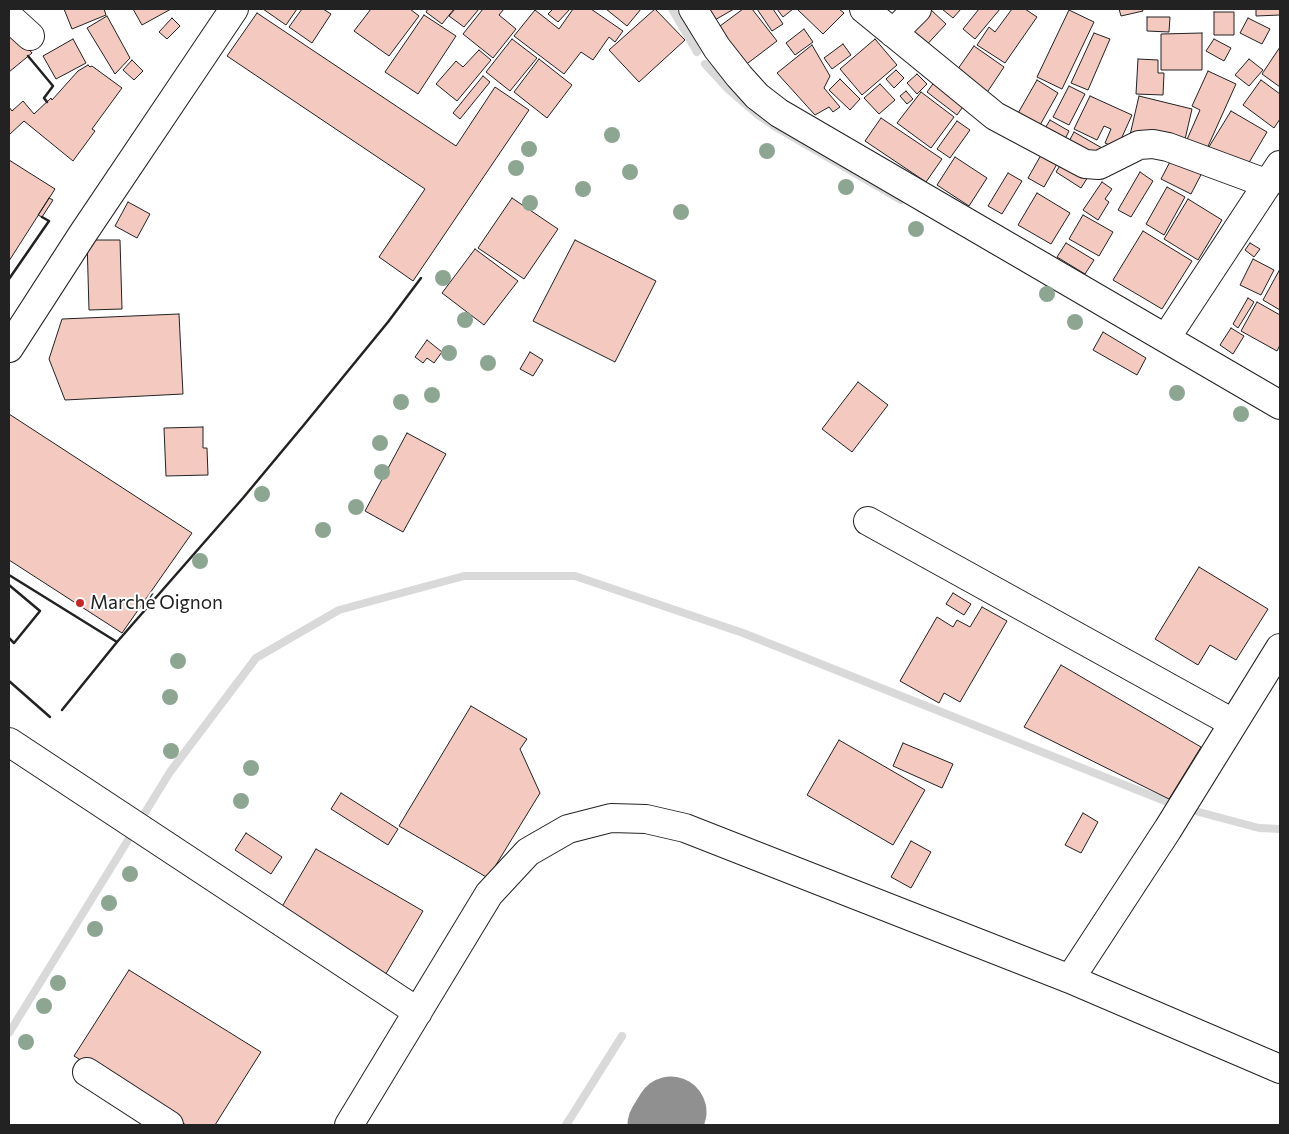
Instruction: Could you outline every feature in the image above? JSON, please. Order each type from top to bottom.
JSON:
[{"type":"street","points":[[9,348],[87,227],[234,9]]},
{"type":"street","points":[[693,9],[717,48],[739,76],[757,96],[779,113],[1280,404]]},
{"type":"street","points":[[864,9],[995,116],[1085,164],[1099,165],[1139,145],[1153,144],[1274,175],[1166,338]]},
{"type":"street","points":[[893,33],[917,9]]},
{"type":"street","points":[[9,17],[30,36]]},
{"type":"street","points":[[868,521],[1233,723]]},
{"type":"street","points":[[1070,979],[1168,829],[1280,648]]},
{"type":"street","points":[[9,742],[418,1012]]},
{"type":"street","points":[[349,1125],[489,894],[528,852],[568,829],[611,818],[646,819],[685,828],[1070,979],[1280,1069]]},
{"type":"street","points":[[87,1072],[169,1125]]},
{"type":"building","points":[[64,9],[104,9],[106,15],[72,29]]},
{"type":"building","points":[[133,9],[171,9],[142,25]]},
{"type":"building","points":[[263,9],[297,9],[286,25]]},
{"type":"building","points":[[302,9],[323,9],[331,14],[312,43],[289,27]]},
{"type":"building","points":[[371,9],[410,9],[419,16],[389,56],[354,31]]},
{"type":"building","points":[[428,9],[454,9],[442,24],[426,12]]},
{"type":"building","points":[[455,9],[479,9],[464,27],[449,16]]},
{"type":"building","points":[[483,9],[504,9],[499,15],[516,29],[493,58],[463,34]]},
{"type":"building","points":[[553,9],[570,9],[558,22],[548,14]]},
{"type":"building","points":[[573,9],[591,9],[623,31],[615,42],[609,37],[593,60],[581,52],[564,74],[514,36],[535,10],[559,29]]},
{"type":"building","points":[[606,9],[641,9],[627,26]]},
{"type":"building","points":[[655,9],[685,40],[639,82],[609,50]]},
{"type":"building","points":[[706,9],[734,9],[713,21]]},
{"type":"building","points":[[743,9],[752,9],[777,41],[744,66],[716,29]]},
{"type":"building","points":[[757,9],[773,9],[783,24],[772,31]]},
{"type":"building","points":[[777,9],[793,9],[783,17]]},
{"type":"building","points":[[797,9],[839,9],[844,13],[823,34]]},
{"type":"building","points":[[930,9],[946,24],[921,51],[900,31]]},
{"type":"building","points":[[942,9],[961,9],[953,18]]},
{"type":"building","points":[[979,9],[1000,9],[975,39],[963,29]]},
{"type":"building","points":[[1012,9],[1025,9],[1037,17],[1005,63],[977,45],[989,27],[995,32]]},
{"type":"building","points":[[1119,9],[1142,9],[1143,11],[1121,16]]},
{"type":"building","points":[[1256,9],[1280,9],[1280,15],[1256,16]]},
{"type":"building","points":[[1069,10],[1094,22],[1062,89],[1037,77]]},
{"type":"building","points":[[1214,12],[1234,12],[1234,35],[1214,35]]},
{"type":"building","points":[[257,13],[456,146],[495,87],[529,110],[413,281],[379,257],[425,189],[227,56]]},
{"type":"building","points":[[424,15],[456,36],[418,94],[385,72]]},
{"type":"building","points":[[107,16],[130,58],[115,74],[87,28]]},
{"type":"building","points":[[1147,17],[1170,17],[1169,32],[1147,31]]},
{"type":"building","points":[[172,18],[180,26],[167,39],[159,32]]},
{"type":"building","points":[[1248,18],[1270,29],[1262,44],[1240,33]]},
{"type":"building","points":[[11,28],[32,53],[9,72],[9,30]]},
{"type":"building","points":[[804,29],[813,42],[795,55],[786,43]]},
{"type":"building","points":[[1094,33],[1110,39],[1088,90],[1071,83]]},
{"type":"building","points":[[1202,33],[1202,70],[1161,70],[1161,34]]},
{"type":"building","points":[[73,39],[86,63],[56,79],[43,56]]},
{"type":"building","points":[[512,39],[537,58],[510,91],[486,72]]},
{"type":"building","points":[[875,39],[897,65],[862,95],[840,69]]},
{"type":"building","points":[[1214,39],[1231,48],[1224,61],[1206,51]]},
{"type":"building","points":[[843,44],[851,55],[832,69],[824,58]]},
{"type":"building","points":[[812,45],[830,76],[824,88],[840,107],[833,112],[829,107],[815,115],[777,73]]},
{"type":"building","points":[[974,46],[1004,67],[986,94],[955,73]]},
{"type":"building","points":[[1280,47],[1280,87],[1262,74]]},
{"type":"building","points":[[479,50],[491,60],[457,101],[436,84],[456,61],[463,67]]},
{"type":"building","points":[[539,59],[572,85],[547,118],[514,92]]},
{"type":"building","points":[[1138,59],[1158,60],[1158,73],[1164,73],[1163,95],[1136,94]]},
{"type":"building","points":[[1249,59],[1263,70],[1249,86],[1235,75]]},
{"type":"building","points":[[132,60],[143,71],[134,80],[123,70]]},
{"type":"building","points":[[88,65],[122,88],[92,129],[95,131],[73,161],[24,121],[9,135],[9,107],[12,111],[23,101],[34,114],[51,98],[52,100],[78,71]]},
{"type":"building","points":[[896,70],[904,78],[894,88],[886,79]]},
{"type":"building","points":[[1208,71],[1236,84],[1205,153],[1185,144],[1200,110],[1192,106]]},
{"type":"building","points":[[917,74],[927,84],[917,94],[907,83]]},
{"type":"building","points":[[483,76],[490,82],[460,119],[453,113]]},
{"type":"building","points":[[840,79],[860,99],[850,110],[829,90]]},
{"type":"building","points":[[1037,80],[1058,93],[1035,134],[1013,122]]},
{"type":"building","points":[[1261,80],[1280,94],[1280,119],[1274,128],[1243,105]]},
{"type":"building","points":[[935,81],[965,104],[957,115],[927,92]]},
{"type":"building","points":[[880,84],[895,100],[879,114],[864,98]]},
{"type":"building","points":[[1069,86],[1085,94],[1069,125],[1053,117]]},
{"type":"building","points":[[906,91],[913,99],[907,104],[900,96]]},
{"type":"building","points":[[921,92],[954,117],[931,148],[897,123]]},
{"type":"building","points":[[1090,96],[1132,115],[1117,148],[1105,143],[1111,129],[1104,126],[1097,140],[1074,129]]},
{"type":"building","points":[[1139,96],[1192,109],[1183,148],[1130,135]]},
{"type":"building","points":[[1231,111],[1267,132],[1244,171],[1207,150]]},
{"type":"building","points":[[881,118],[942,159],[926,182],[865,141]]},
{"type":"building","points":[[1050,120],[1069,131],[1061,147],[1041,135]]},
{"type":"building","points":[[957,121],[970,130],[950,158],[937,149]]},
{"type":"building","points":[[1074,132],[1102,148],[1094,162],[1066,147]]},
{"type":"building","points":[[1174,154],[1204,169],[1191,194],[1161,179]]},
{"type":"building","points":[[1041,155],[1057,164],[1044,187],[1028,178]]},
{"type":"building","points":[[1066,156],[1091,172],[1081,188],[1056,172]]},
{"type":"building","points":[[955,157],[987,178],[969,206],[937,185]]},
{"type":"building","points":[[9,160],[55,189],[9,261]]},
{"type":"building","points":[[1140,172],[1153,181],[1131,217],[1118,210]]},
{"type":"building","points":[[1008,173],[1022,181],[1002,214],[988,206]]},
{"type":"building","points":[[1102,182],[1112,189],[1105,199],[1109,202],[1098,220],[1083,210]]},
{"type":"building","points":[[1167,187],[1185,197],[1164,235],[1146,224]]},
{"type":"building","points":[[1037,193],[1070,213],[1051,244],[1018,225]]},
{"type":"building","points":[[49,198],[53,200],[42,217],[38,215]]},
{"type":"building","points":[[512,198],[558,229],[524,279],[478,248]]},
{"type":"building","points":[[1188,199],[1222,220],[1198,260],[1164,239]]},
{"type":"building","points":[[128,202],[150,214],[137,238],[115,226]]},
{"type":"building","points":[[1083,215],[1113,232],[1099,256],[1069,239]]},
{"type":"building","points":[[1143,231],[1192,261],[1162,309],[1113,280]]},
{"type":"building","points":[[87,240],[120,240],[122,309],[89,310]]},
{"type":"building","points":[[575,240],[656,281],[615,362],[533,321]]},
{"type":"building","points":[[1066,243],[1094,260],[1085,274],[1057,257]]},
{"type":"building","points":[[1250,243],[1260,249],[1254,257],[1245,250]]},
{"type":"building","points":[[475,249],[518,281],[484,325],[442,293]]},
{"type":"building","points":[[1253,259],[1274,270],[1261,295],[1240,285]]},
{"type":"building","points":[[1280,269],[1280,310],[1263,300]]},
{"type":"building","points":[[1248,298],[1254,302],[1238,328],[1233,324]]},
{"type":"building","points":[[1257,302],[1280,315],[1280,345],[1277,351],[1241,331]]},
{"type":"building","points":[[179,314],[183,394],[65,400],[49,359],[62,319]]},
{"type":"building","points":[[1231,328],[1244,336],[1233,354],[1220,345]]},
{"type":"building","points":[[1103,332],[1146,358],[1137,375],[1093,350]]},
{"type":"building","points":[[427,340],[442,352],[434,363],[427,358],[423,363],[415,357]]},
{"type":"building","points":[[530,352],[543,360],[533,376],[520,369]]},
{"type":"building","points":[[858,382],[888,405],[852,452],[822,429]]},
{"type":"building","name":"Marché Oignon","points":[[9,414],[192,533],[122,633],[9,560]]},
{"type":"building","points":[[203,427],[203,448],[207,448],[208,475],[166,476],[164,428]]},
{"type":"building","points":[[407,433],[446,454],[403,532],[365,511]]},
{"type":"building","points":[[1199,567],[1268,609],[1236,660],[1210,645],[1198,665],[1155,639]]},
{"type":"building","points":[[953,593],[971,604],[964,615],[946,604]]},
{"type":"building","points":[[982,607],[1007,621],[960,702],[944,693],[939,703],[900,681],[937,617],[953,627],[957,620],[970,627]]},
{"type":"building","points":[[1061,665],[1201,747],[1169,799],[1024,727]]},
{"type":"building","points":[[471,706],[527,739],[520,749],[540,793],[488,878],[399,826]]},
{"type":"building","points":[[839,740],[925,790],[893,845],[807,795]]},
{"type":"building","points":[[903,743],[953,764],[942,788],[893,766]]},
{"type":"building","points":[[341,793],[398,829],[388,845],[331,809]]},
{"type":"building","points":[[1083,813],[1098,822],[1081,853],[1065,845]]},
{"type":"building","points":[[246,833],[282,857],[271,874],[235,850]]},
{"type":"building","points":[[911,841],[931,852],[911,888],[891,877]]},
{"type":"building","points":[[316,849],[423,911],[384,977],[277,915]]},
{"type":"building","points":[[129,970],[261,1052],[215,1125],[186,1125],[74,1056]]},
{"type":"waterway","points":[[672,9],[697,52]]},
{"type":"waterway","points":[[705,64],[728,89],[758,115],[901,200]]},
{"type":"waterway","points":[[9,1033],[170,772],[256,658],[339,610],[464,576],[575,576],[743,633],[1180,807],[1259,828],[1280,829]]},
{"type":"waterway","points":[[566,1125],[622,1036]]},
{"type":"taxiway","points":[[663,1125],[671,1112]]},
{"type":"wall","points":[[28,56],[53,86],[44,98],[47,102]]},
{"type":"wall","points":[[9,279],[49,221],[42,217]]},
{"type":"wall","points":[[62,710],[117,642],[243,498],[303,426],[388,322],[421,278]]},
{"type":"wall","points":[[9,575],[117,642]]},
{"type":"wall","points":[[9,585],[40,611],[14,643],[9,638]]},
{"type":"wall","points":[[9,681],[50,717]]},
{"type":"place","name":"Marché Oignon","points":[[80,603]]}]
